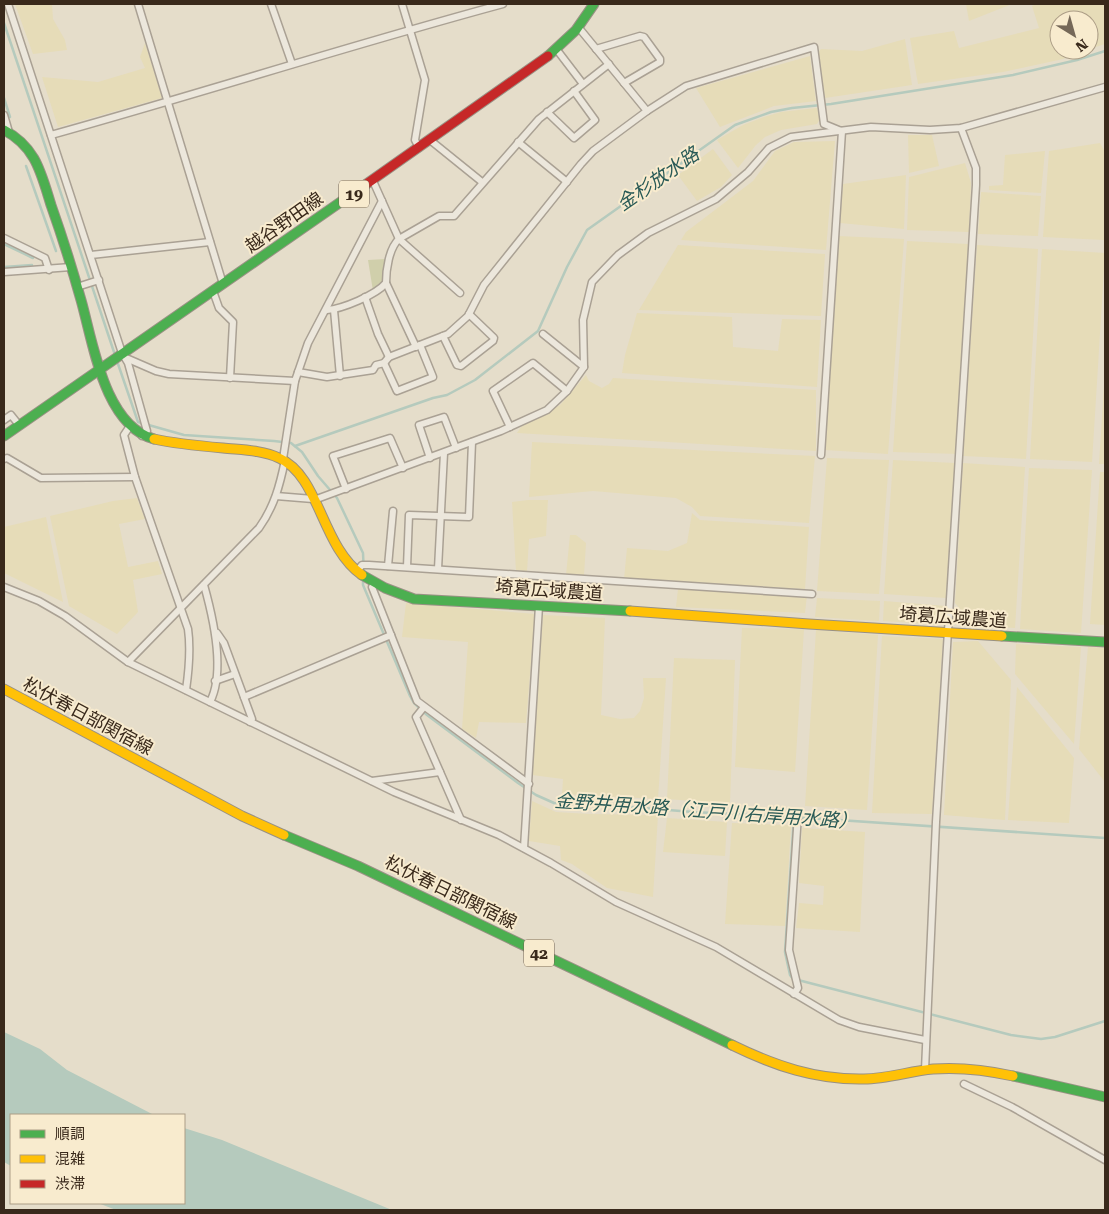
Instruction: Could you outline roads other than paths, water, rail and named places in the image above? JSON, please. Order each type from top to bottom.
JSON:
[{"type":"main road","name":"越谷野田線","points":[[4,436],[100,369],[124,356],[213,291],[538,65],[557,50],[579,28],[594,4]]},
{"type":"main road","name":"埼葛広域農道","points":[[6,131],[22,141],[36,161],[71,267],[80,286],[100,369],[116,405],[130,426],[142,436],[160,441],[259,452],[284,459],[297,469],[310,490],[333,542],[344,559],[363,567],[374,583],[414,599],[674,613],[1105,642]]},
{"type":"main road","name":"松伏春日部関宿線","points":[[4,689],[251,820],[307,846],[358,866],[765,1061],[812,1074],[839,1078],[866,1078],[954,1068],[980,1069],[1105,1097]]},
{"type":"street","points":[[8,4],[91,255],[97,281],[124,356],[147,431],[142,436]]},
{"type":"street","points":[[138,4],[223,284]]},
{"type":"street","points":[[271,4],[292,64]]},
{"type":"street","points":[[402,4],[425,80],[415,140],[419,148]]},
{"type":"street","points":[[51,135],[410,29],[503,4]]},
{"type":"street","points":[[579,28],[647,111]]},
{"type":"street","points":[[596,49],[640,36],[644,37],[660,59],[660,62],[624,83]]},
{"type":"street","points":[[298,372],[326,377],[373,370],[376,365],[386,360],[448,334],[469,314],[484,285],[593,151],[647,111],[686,86],[814,47],[824,124],[842,131]]},
{"type":"street","points":[[557,50],[583,84]]},
{"type":"street","points":[[365,297],[397,391],[433,377],[386,283],[386,274],[394,244],[399,239],[439,216],[454,216],[482,182],[547,112],[609,64]]},
{"type":"street","points":[[276,496],[314,499],[444,453],[547,410],[568,391],[584,366],[583,320],[592,282],[618,255],[648,232],[716,199],[748,172],[768,148],[790,137],[871,127],[930,130],[961,128],[1105,87]]},
{"type":"street","points":[[547,112],[574,138],[595,120],[574,91]]},
{"type":"street","points":[[4,115],[6,131]]},
{"type":"street","points":[[925,1070],[936,823],[976,185],[976,168],[961,128]]},
{"type":"street","points":[[821,455],[842,131]]},
{"type":"street","points":[[430,140],[482,182]]},
{"type":"street","points":[[518,142],[567,182]]},
{"type":"street","points":[[373,181],[399,239],[460,293]]},
{"type":"street","points":[[128,662],[259,528],[268,514],[276,496],[284,459],[295,382],[308,343],[330,310],[382,201]]},
{"type":"street","points":[[4,238],[45,258],[49,270]]},
{"type":"street","points":[[91,255],[210,242]]},
{"type":"street","points":[[4,272],[71,267]]},
{"type":"street","points":[[80,286],[97,281]]},
{"type":"street","points":[[330,310],[365,297],[384,287],[386,283]]},
{"type":"street","points":[[213,291],[219,308],[233,322],[230,378]]},
{"type":"street","points":[[330,310],[340,376]]},
{"type":"street","points":[[443,336],[458,365],[461,366],[493,341],[494,338],[469,314]]},
{"type":"street","points":[[543,334],[584,366]]},
{"type":"street","points":[[124,356],[156,371],[169,374],[295,382]]},
{"type":"street","points":[[510,427],[493,391],[533,363],[568,391]]},
{"type":"street","points":[[4,420],[11,415],[19,425]]},
{"type":"street","points":[[430,458],[419,425],[444,417],[456,448]]},
{"type":"street","points":[[130,426],[124,435],[135,477],[188,629],[190,668],[186,690]]},
{"type":"street","points":[[346,488],[334,456],[390,438],[403,468]]},
{"type":"street","points":[[407,567],[409,515],[469,517],[472,442]]},
{"type":"street","points":[[438,569],[444,453]]},
{"type":"street","points":[[4,459],[7,458],[40,478],[135,477]]},
{"type":"street","points":[[388,566],[393,511]]},
{"type":"street","points":[[363,567],[407,567],[812,594]]},
{"type":"street","points":[[374,583],[372,587],[417,701],[529,785]]},
{"type":"street","points":[[204,585],[216,632],[216,680],[210,702]]},
{"type":"street","points":[[4,587],[39,601],[65,616],[128,662],[372,782],[499,835],[616,902],[716,947],[839,1020],[859,1027],[925,1040]]},
{"type":"street","points":[[524,848],[539,606]]},
{"type":"street","points":[[216,632],[224,643],[252,719],[250,722]]},
{"type":"street","points":[[244,697],[391,635]]},
{"type":"street","points":[[216,680],[235,674]]},
{"type":"street","points":[[424,707],[416,717],[461,820]]},
{"type":"street","points":[[372,782],[440,772]]},
{"type":"street","points":[[794,994],[798,988],[789,950],[798,817]]},
{"type":"street","points":[[964,1084],[1012,1107],[1105,1160]]},
{"type":"waterway","points":[[4,23],[115,355]]},
{"type":"waterway","name":"金杉放水路","points":[[295,446],[433,398],[447,395],[475,380],[538,331],[567,267],[587,230],[735,125],[771,112],[1013,75],[1077,60],[1105,51]]},
{"type":"waterway","points":[[4,98],[10,117]]},
{"type":"waterway","points":[[26,166],[56,251]]},
{"type":"waterway","points":[[4,244],[33,258]]},
{"type":"waterway","points":[[4,267],[32,265]]},
{"type":"waterway","name":"金野井用水路（江戸川右岸用水路）","points":[[117,361],[138,422],[184,435],[291,443],[302,452],[318,476],[337,498],[363,553],[364,575]]},
{"type":"waterway","name":"金野井用水路（江戸川右岸用水路）","points":[[363,580],[363,585],[414,703],[427,715],[518,783],[536,795],[554,803],[1105,838]]},
{"type":"waterway","points":[[793,979],[790,975],[785,952],[794,817]]},
{"type":"waterway","points":[[798,980],[1011,1035],[1041,1039],[1055,1037],[1105,1021]]}]
